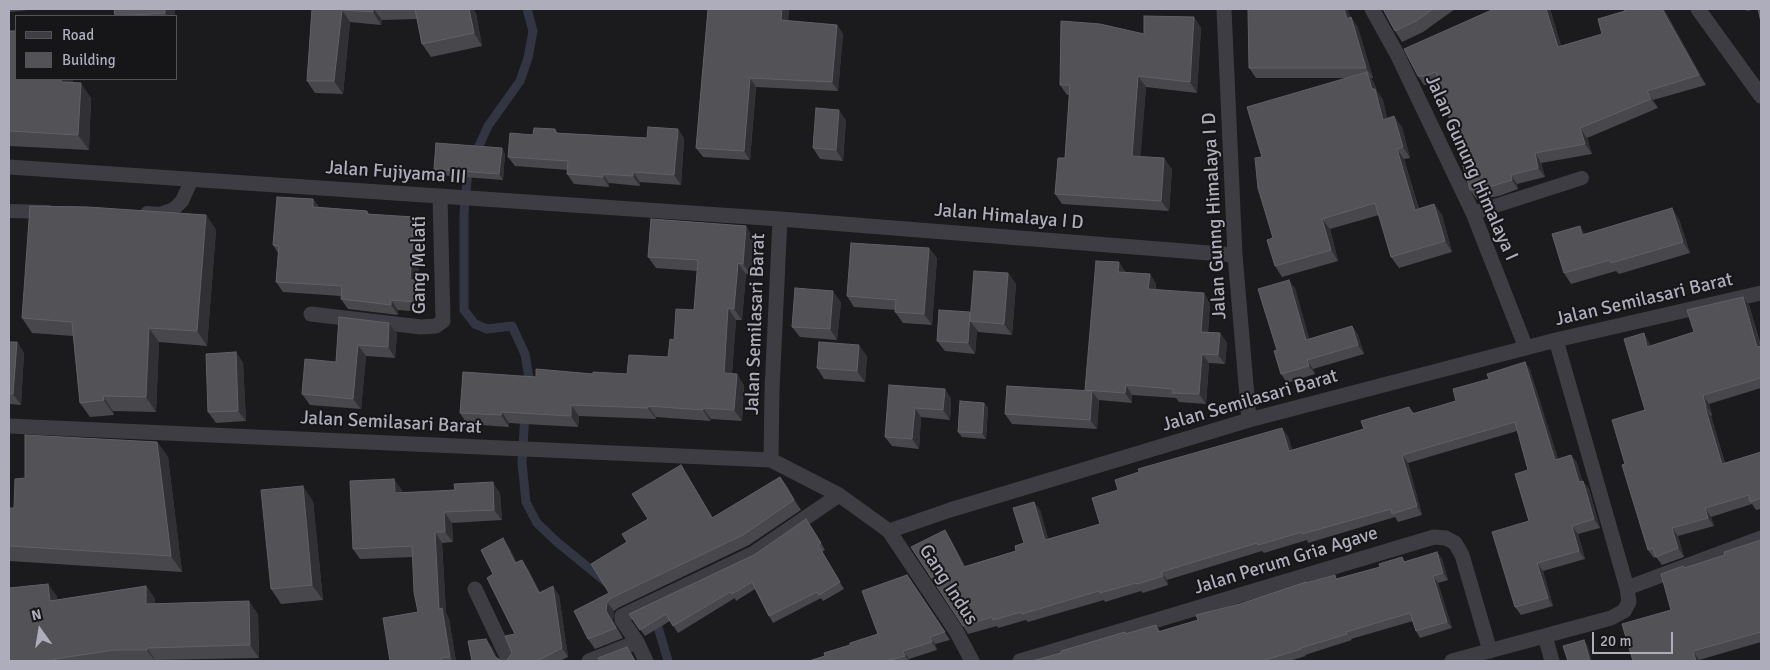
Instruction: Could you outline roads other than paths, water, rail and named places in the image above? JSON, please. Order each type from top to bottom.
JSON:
[{"type":"street","name":"Jalan Gunng Himalaya I D","points":[[1224,9],[1235,255],[1249,420]]},
{"type":"street","name":"Jalan Gunung Himalaya I","points":[[1372,9],[1397,54],[1473,213],[1526,348]]},
{"type":"street","points":[[1698,9],[1761,96]]},
{"type":"street","points":[[1397,54],[1414,46]]},
{"type":"street","name":"Jalan Fujiyama III","points":[[9,167],[780,219]]},
{"type":"street","name":"Gang Melati","points":[[311,314],[421,327],[436,326],[443,321],[440,196]]},
{"type":"street","name":"Jalan Himalaya I D","points":[[780,219],[1235,255]]},
{"type":"street","name":"Jalan Semilasari Barat","points":[[771,460],[772,390],[780,219]]},
{"type":"street","name":"Jalan Semilasari Barat","points":[[9,426],[771,460],[839,495],[889,531],[950,510],[1249,420],[1556,340],[1760,298]]},
{"type":"street","points":[[1452,661],[1611,618],[1624,611],[1629,602],[1627,588],[1556,340]]},
{"type":"street","points":[[646,661],[637,642],[622,620],[622,616],[754,553],[839,495]]},
{"type":"street","name":"Gang Indus","points":[[889,531],[956,631],[972,661]]},
{"type":"street","name":"Jalan Perum Gria Agave","points":[[1020,661],[1434,537],[1446,538],[1455,544],[1462,555],[1490,651]]},
{"type":"street","points":[[1627,588],[1761,538]]},
{"type":"street","points":[[475,588],[509,661]]},
{"type":"street","points":[[1545,636],[1552,661]]},
{"type":"street","points":[[589,661],[637,642]]},
{"type":"lane","points":[[1473,213],[1582,178]]},
{"type":"lane","points":[[132,213],[160,214],[169,211],[182,201],[192,179]]},
{"type":"lane","points":[[9,211],[65,212]]},
{"type":"waterway","points":[[527,9],[533,31],[528,58],[520,81],[488,126],[468,170],[464,213],[464,310],[475,324],[487,329],[512,326],[525,354],[529,378],[527,388]]},
{"type":"waterway","points":[[525,413],[522,463],[526,502],[537,523],[606,582]]},
{"type":"waterway","points":[[655,617],[668,661]]}]
